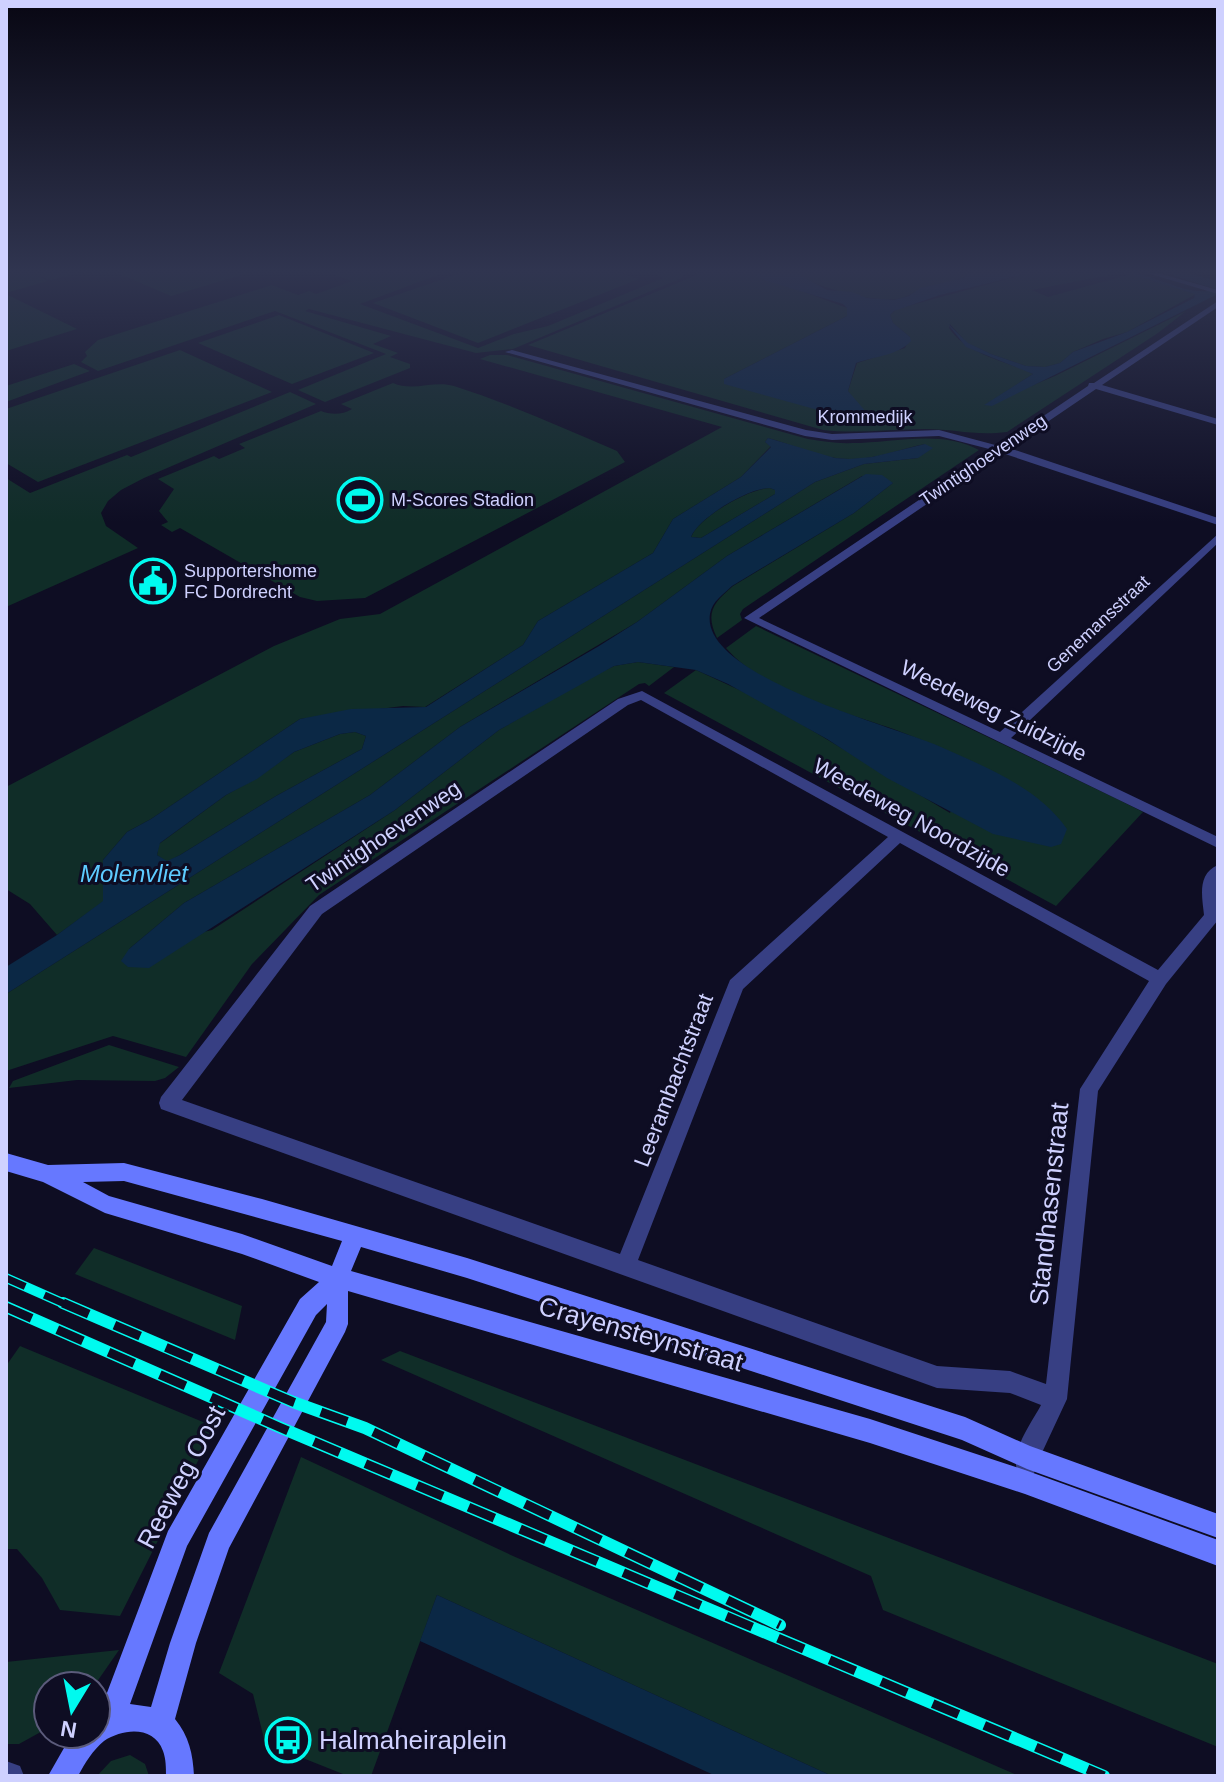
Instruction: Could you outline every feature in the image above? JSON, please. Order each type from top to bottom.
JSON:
[{"type":"main road","name":"Crayensteynstraat","points":[[6,1162],[48,1174],[105,1204],[242,1244],[338,1278],[870,1431],[1025,1482],[1218,1553]]},
{"type":"main road","name":"Crayensteynstraat","points":[[48,1174],[124,1172],[262,1208],[467,1268],[950,1424],[1027,1457],[1218,1526]]},
{"type":"main road","name":"Reeweg Oost","points":[[160,1724],[183,1643],[218,1542],[337,1324],[338,1278],[355,1236]]},
{"type":"main road","name":"Reeweg Oost","points":[[112,1698],[177,1540],[308,1307],[338,1278]]},
{"type":"main road","points":[[112,1723],[128,1716],[145,1717],[160,1724],[171,1735],[180,1776]]},
{"type":"main road","name":"Reeweg Oost","points":[[62,1776],[77,1750]]},
{"type":"street","name":"Krommedijk","points":[[524,356],[805,433],[832,437],[939,433],[1001,449],[1218,522]]},
{"type":"street","name":"Twintighoevenweg","points":[[750,618],[1136,356]]},
{"type":"street","points":[[1092,385],[1218,422]]},
{"type":"street","name":"Genemansstraat","points":[[1002,738],[1218,537]]},
{"type":"street","name":"Weedeweg Zuidzijde","points":[[750,618],[1218,843]]},
{"type":"street","name":"Twintighoevenweg","points":[[626,1265],[168,1103],[316,910],[623,702],[642,695]]},
{"type":"street","name":"Weedeweg Noordzijde","points":[[642,695],[1160,979]]},
{"type":"street","name":"Leerambachtstraat","points":[[626,1265],[736,985],[899,835]]},
{"type":"street","name":"Standhasenstraat","points":[[1025,1482],[1027,1457],[1056,1399],[1089,1089],[1160,979],[1212,916],[1209,884],[1218,871]]},
{"type":"street","points":[[626,1265],[937,1377],[1010,1382],[1056,1399]]},
{"type":"green space","points":[[87,356],[142,356],[98,371],[81,362]]},
{"type":"green space","points":[[162,356],[193,356],[272,392],[38,482],[6,463],[6,409]]},
{"type":"green space","points":[[228,356],[366,356],[292,384]]},
{"type":"green space","points":[[381,356],[392,356],[410,364],[410,368],[325,402],[298,390]]},
{"type":"green space","points":[[511,356],[808,439],[846,443],[949,440],[979,450],[743,609],[740,614],[742,620],[717,638],[712,622],[713,609],[726,592],[854,513],[893,483],[862,476],[727,556],[637,622],[460,727],[370,795],[184,903],[129,949],[212,930],[395,810],[499,730],[586,680],[614,666],[638,662],[674,667],[649,686],[639,684],[319,895],[252,964],[186,1057],[113,1036],[6,1071],[6,994],[815,482],[864,464],[918,458],[925,444],[848,459],[819,454],[768,438],[765,442],[771,446],[741,477],[673,519],[653,553],[538,621],[523,645],[425,707],[403,706],[300,719],[127,832],[103,860],[104,901],[57,935],[30,904],[6,889],[6,787],[274,646],[340,619],[380,614],[722,427],[480,359]]},
{"type":"green space","points":[[567,356],[769,356],[724,379],[859,420],[854,400],[848,391],[857,363],[879,356],[987,356],[1033,374],[985,405],[1095,356],[1123,356],[1007,432],[823,430]]},
{"type":"green space","points":[[997,356],[1068,356],[1060,363],[1045,367],[1026,366]]},
{"type":"green space","points":[[74,364],[90,371],[6,402],[6,386]]},
{"type":"green space","name":"M-Scores Stadion","points":[[393,383],[408,386],[439,384],[475,393],[617,451],[625,462],[365,598],[317,601],[300,597],[180,528],[172,532],[161,525],[168,522],[159,511],[174,489],[158,479],[214,456],[219,459],[245,448],[239,444],[321,411],[336,414],[348,411],[352,409],[341,404]]},
{"type":"green space","points":[[290,392],[316,404],[144,478],[108,501],[101,513],[106,526],[138,548],[6,607],[6,478],[30,493],[127,455],[131,457]]},
{"type":"green space","points":[[770,488],[775,490],[775,494],[701,538],[691,537],[703,521],[725,505]]},
{"type":"green space","points":[[756,626],[1143,812],[1056,906],[664,693],[696,670],[761,700],[950,813],[971,761],[805,698],[761,677],[726,648]]},
{"type":"green space","points":[[355,732],[366,736],[362,749],[276,796],[167,862],[157,855],[159,844],[226,795],[294,752],[340,734]]},
{"type":"green space","points":[[109,1045],[179,1067],[165,1078],[155,1081],[77,1080],[9,1088],[13,1081]]},
{"type":"green space","points":[[94,1248],[242,1306],[235,1340],[75,1274]]},
{"type":"green space","points":[[20,1346],[215,1427],[120,1616],[60,1610],[42,1578],[17,1549],[6,1549],[6,1366]]},
{"type":"green space","points":[[400,1351],[1218,1664],[1218,1747],[883,1610],[871,1576],[381,1360]]},
{"type":"green space","points":[[301,1457],[513,1556],[1019,1776],[832,1776],[437,1595],[371,1776],[348,1776],[265,1743],[253,1694],[219,1673]]},
{"type":"green space","points":[[119,1650],[105,1670],[32,1670],[32,1737],[19,1744],[6,1744],[6,1662]]},
{"type":"green space","points":[[130,1755],[145,1764],[149,1776],[97,1776],[111,1761]]},
{"type":"water","points":[[769,356],[881,356],[856,363],[848,391],[867,413],[866,417],[854,420],[724,384],[724,379]]},
{"type":"water","points":[[989,356],[1026,366],[1045,367],[1060,363],[1068,356],[1093,356],[992,406],[984,405],[1033,374]]},
{"type":"water","name":"Molenvliet","points":[[768,438],[835,458],[849,459],[872,457],[925,444],[933,448],[918,458],[864,464],[815,482],[6,994],[6,967],[103,901],[103,860],[127,832],[300,719],[351,709],[426,707],[523,645],[538,621],[653,553],[673,519],[741,477],[771,447],[765,442]],"holes":[[[770,488],[775,490],[775,494],[701,538],[691,537],[704,521],[726,505],[750,493]],[[355,732],[366,736],[362,749],[276,796],[180,855],[167,861],[157,855],[160,843],[226,795],[257,779],[294,752],[340,734]]]},
{"type":"water","points":[[866,474],[882,475],[893,483],[854,513],[732,586],[711,609],[715,636],[735,658],[802,695],[934,744],[1007,778],[1055,814],[1067,829],[1061,844],[1051,847],[993,834],[887,778],[827,739],[728,684],[696,670],[638,662],[614,666],[499,730],[395,810],[149,968],[128,967],[121,961],[129,949],[184,903],[370,795],[460,727],[599,646],[727,556]]},
{"type":"water","points":[[437,1595],[832,1776],[716,1776],[420,1641]]},
{"type":"railway","points":[[6,1278],[67,1305]]},
{"type":"railway","points":[[63,1303],[293,1402],[365,1428],[780,1625]]},
{"type":"railway","points":[[6,1307],[279,1427],[1104,1776]]},
{"type":"place","name":"M-Scores Stadion","points":[[360,500]]},
{"type":"place","name":"Supportershome FC Dordrecht","points":[[153,581]]},
{"type":"place","name":"Halmaheiraplein","points":[[288,1740]]}]
